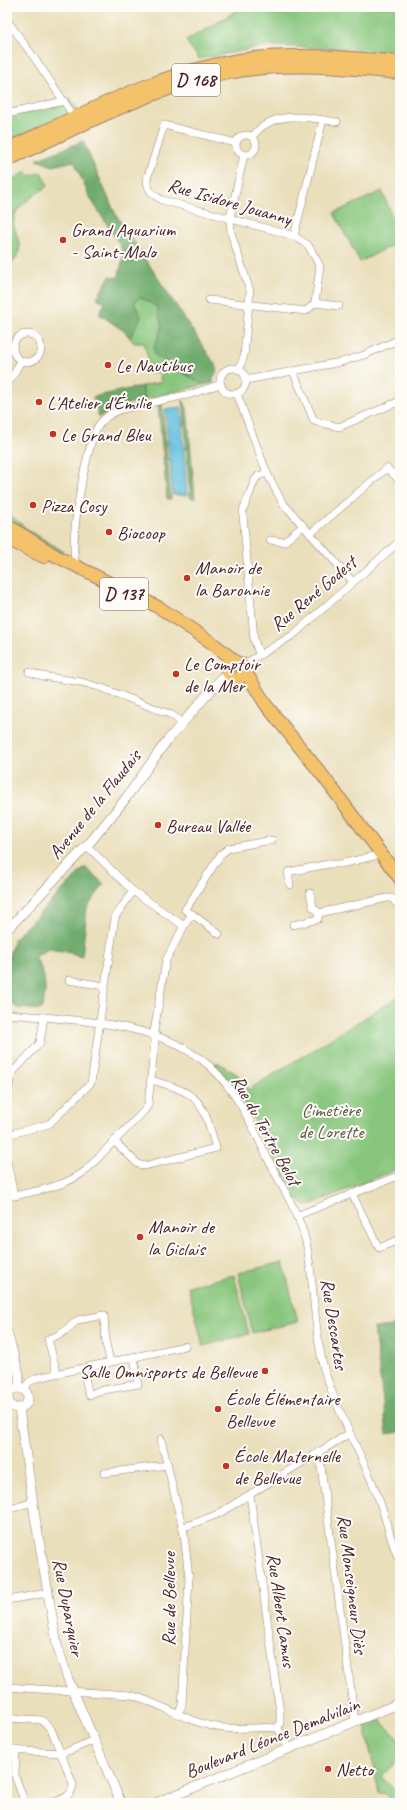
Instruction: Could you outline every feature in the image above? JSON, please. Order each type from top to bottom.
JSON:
[{"type":"main road","name":"D 168","points":[[7,149],[136,90],[176,75],[199,69],[254,58],[287,56],[322,56],[400,62]]},
{"type":"main road","name":"D 168","points":[[7,160],[136,101],[178,85],[223,74],[255,68],[314,66],[400,73]]},
{"type":"main road","name":"D 137","points":[[7,525],[56,556],[160,608],[215,645],[323,776],[400,879]]},
{"type":"main road","name":"D 137","points":[[7,539],[135,599],[153,609],[217,655],[236,671]]},
{"type":"street","points":[[7,20],[75,118]]},
{"type":"street","points":[[7,114],[64,101]]},
{"type":"street","points":[[252,137],[264,125],[284,117],[293,116],[337,122]]},
{"type":"street","points":[[294,236],[323,120]]},
{"type":"street","name":"Rue Isidore Jouanny","points":[[236,143],[164,125],[146,186],[154,196],[162,200],[294,236],[308,245],[320,266],[315,303]]},
{"type":"street","points":[[242,136],[252,137],[256,145],[252,153],[244,155],[239,152],[236,143],[242,136]]},
{"type":"street","points":[[239,370],[244,356],[250,291],[248,281],[235,248],[231,233],[230,218],[244,155]]},
{"type":"street","points":[[209,300],[250,304],[267,308],[306,311],[315,303],[339,306]]},
{"type":"street","points":[[246,380],[341,362],[364,355],[400,339]]},
{"type":"street","points":[[7,386],[21,361]]},
{"type":"street","points":[[231,369],[239,370],[244,374],[246,380],[244,389],[237,394],[228,393],[224,390],[221,384],[222,377],[226,371],[231,369]]},
{"type":"street","points":[[293,371],[314,421],[339,427],[400,401]]},
{"type":"street","points":[[76,566],[73,546],[78,506],[84,475],[96,429],[111,414],[122,409],[191,394],[221,384]]},
{"type":"street","points":[[237,394],[267,473],[282,502],[353,582]]},
{"type":"street","points":[[310,534],[387,468],[400,481]]},
{"type":"street","points":[[259,654],[254,639],[243,510],[252,492],[255,480],[258,476],[267,473]]},
{"type":"street","points":[[270,540],[284,542],[303,526]]},
{"type":"street","name":"Rue René Godest","points":[[236,671],[259,654],[293,635],[400,541]]},
{"type":"street","points":[[56,556],[67,553],[73,546]]},
{"type":"street","name":"Avenue de la Flaudais","points":[[7,930],[87,846],[123,802],[155,757],[182,723],[236,671]]},
{"type":"street","points":[[29,672],[42,676],[81,682],[102,688],[172,715],[182,723]]},
{"type":"street","points":[[219,934],[185,910],[221,854],[229,848],[272,840]]},
{"type":"street","points":[[87,846],[132,891],[184,926]]},
{"type":"street","points":[[290,885],[288,872],[329,864],[341,864],[374,856],[380,852]]},
{"type":"street","points":[[7,1135],[49,1124],[90,1083],[114,917],[132,891]]},
{"type":"street","points":[[310,893],[313,907],[319,913]]},
{"type":"street","points":[[319,913],[387,898],[392,898],[400,908]]},
{"type":"street","points":[[293,925],[318,919],[319,913]]},
{"type":"street","points":[[7,1161],[14,1196],[63,1184],[74,1179],[85,1171],[144,1111],[150,1097],[155,1036],[166,960],[192,914]]},
{"type":"street","points":[[69,980],[104,986]]},
{"type":"street","name":"Rue du Tertre Belot","points":[[7,1014],[98,1022],[155,1036],[190,1051],[206,1063],[228,1086],[238,1100],[296,1216]]},
{"type":"street","points":[[7,1099],[12,1074],[40,1043],[44,1017]]},
{"type":"street","points":[[114,1141],[138,1164],[144,1166],[216,1148],[207,1115],[200,1104],[191,1095],[179,1088],[151,1080]]},
{"type":"street","points":[[296,1216],[400,1175]]},
{"type":"street","points":[[352,1194],[379,1248],[400,1239]]},
{"type":"street","name":"Rue Descartes","points":[[296,1216],[305,1240],[324,1369],[338,1408],[376,1490],[400,1562]]},
{"type":"street","points":[[57,1373],[48,1340],[61,1334],[78,1320],[104,1316],[106,1344],[110,1361]]},
{"type":"street","points":[[7,1332],[19,1374],[21,1388],[28,1394],[28,1400],[25,1406],[19,1408],[12,1407],[8,1401],[10,1392],[21,1388],[37,1378],[185,1346]]},
{"type":"street","points":[[83,1368],[89,1395],[98,1391],[138,1384],[134,1356]]},
{"type":"street","name":"Rue Duparquier","points":[[19,1408],[57,1645],[73,1691],[121,1803]]},
{"type":"street","points":[[182,1528],[211,1517],[250,1495],[319,1450],[350,1433]]},
{"type":"street","name":"Rue de Bellevue","points":[[161,1439],[182,1528],[189,1578],[182,1706],[178,1713]]},
{"type":"street","name":"Rue Monseigneur Diès","points":[[319,1450],[355,1721]]},
{"type":"street","points":[[104,1473],[168,1465]]},
{"type":"street","name":"Rue Albert Camus","points":[[250,1495],[280,1713],[280,1723],[278,1728]]},
{"type":"street","points":[[7,1510],[33,1502]]},
{"type":"street","points":[[7,1600],[48,1593]]},
{"type":"street","points":[[7,1687],[131,1695],[147,1699],[201,1723],[216,1727],[233,1729],[267,1727],[278,1728],[289,1748]]},
{"type":"street","name":"Boulevard Léonce Demalvilain","points":[[156,1803],[400,1703]]},
{"type":"street","points":[[7,1718],[42,1720],[51,1729],[73,1784],[73,1790],[67,1797],[52,1803]]},
{"type":"street","points":[[7,1750],[61,1753],[94,1740]]},
{"type":"street","points":[[16,1751],[15,1776],[25,1803]]},
{"type":"green space","points":[[243,7],[400,7],[400,53],[356,49],[267,46],[199,59],[186,41]]},
{"type":"green space","points":[[71,99],[78,109],[7,142],[7,111]]},
{"type":"green space","points":[[83,141],[115,213],[218,369],[213,378],[213,383],[203,385],[155,355],[154,348],[162,327],[157,307],[141,297],[134,302],[141,317],[130,338],[124,331],[99,314],[105,303],[97,298],[110,276],[118,278],[124,255],[120,245],[89,196],[74,161],[53,166],[36,160]]},
{"type":"green space","points":[[26,171],[29,176],[41,172],[48,186],[29,199],[17,211],[14,221],[20,247],[19,253],[15,260],[7,266],[7,184]]},
{"type":"green space","points":[[382,191],[400,234],[400,241],[360,262],[334,213]]},
{"type":"green space","points":[[140,297],[157,307],[162,327],[154,348],[155,355],[203,385],[145,399],[142,386],[161,382],[159,372],[151,372],[144,343],[134,343],[130,338],[141,317],[134,302]]},
{"type":"green space","points":[[142,386],[145,399],[120,406],[99,417],[93,397]]},
{"type":"green space","points":[[183,400],[187,408],[195,499],[190,497]]},
{"type":"green space","points":[[162,403],[171,499],[167,499],[158,404]]},
{"type":"green space","points":[[7,513],[27,529],[63,551],[60,553],[7,521]]},
{"type":"green space","points":[[85,867],[104,884],[87,908],[82,957],[68,952],[48,949],[35,957],[42,970],[45,983],[45,996],[41,1010],[18,1008],[7,1001],[7,963],[14,939]]},
{"type":"green space","name":"Cimetière de Lorette","points":[[400,996],[400,1168],[307,1206],[294,1198],[244,1102],[225,1075],[215,1067],[215,1064],[217,1062],[238,1075],[248,1090]]},
{"type":"green space","points":[[283,1262],[298,1322],[252,1333],[238,1273]]},
{"type":"green space","points":[[234,1275],[249,1334],[203,1346],[188,1286]]},
{"type":"green space","points":[[400,1325],[400,1432],[387,1434],[374,1328]]},
{"type":"green space","points":[[381,1720],[384,1725],[396,1736],[399,1742],[400,1748],[397,1759],[382,1777],[400,1796],[400,1803],[393,1803],[385,1794],[379,1793],[365,1726]]},
{"type":"water","points":[[181,407],[187,495],[173,495],[165,409]]},
{"type":"place","name":"Grand Aquarium - Saint-Malo","points":[[63,240]]},
{"type":"place","name":"Le Nautibus","points":[[108,365]]},
{"type":"place","name":"L'Atelier d'Émilie","points":[[39,402]]},
{"type":"place","name":"Le Grand Bleu","points":[[53,434]]},
{"type":"place","name":"Pizza Cosy","points":[[33,505]]},
{"type":"place","name":"Biocoop","points":[[109,532]]},
{"type":"place","name":"Manoir de la Baronnie","points":[[187,578]]},
{"type":"place","name":"Le Comptoir de la Mer","points":[[176,674]]},
{"type":"place","name":"Bureau Vallée","points":[[158,825]]},
{"type":"place","name":"Manoir de la Giclais","points":[[140,1237]]},
{"type":"place","name":"Salle Omnisports de Bellevue","points":[[265,1371]]},
{"type":"place","name":"École Élémentaire Bellevue","points":[[218,1409]]},
{"type":"place","name":"École Maternelle de Bellevue","points":[[226,1466]]},
{"type":"place","name":"Netto","points":[[328,1769]]}]
